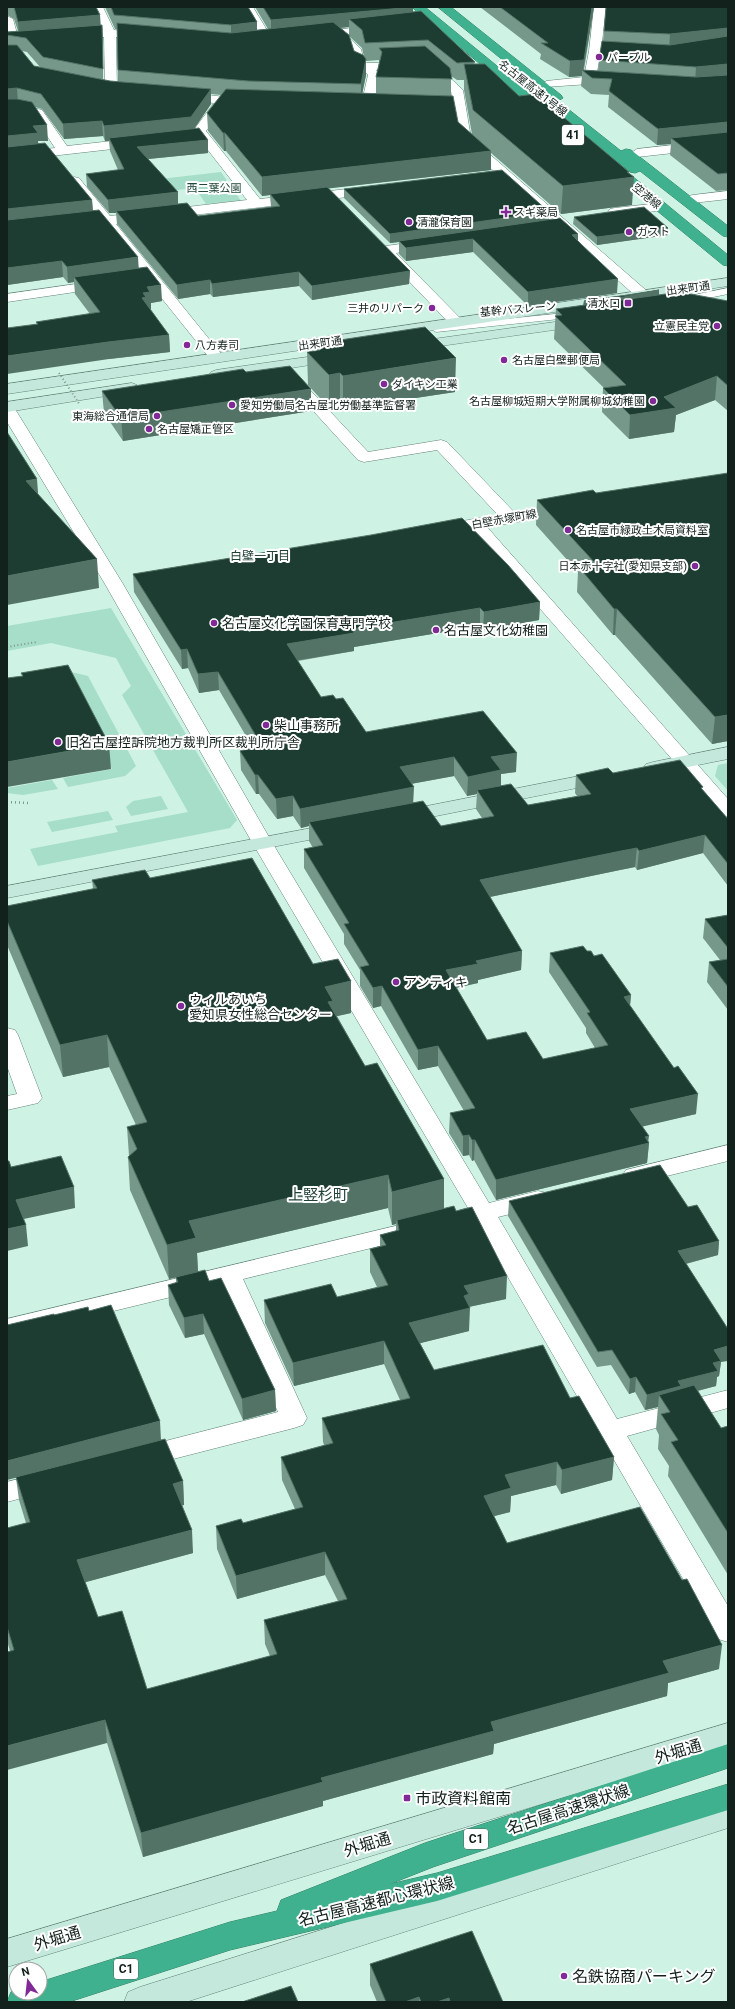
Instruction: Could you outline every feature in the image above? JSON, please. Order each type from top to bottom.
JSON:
[{"type":"highway","name":"空港線","points":[[418,7],[728,262]]},
{"type":"highway","name":"名古屋高速1号線","points":[[431,7],[728,244]]},
{"type":"highway","name":"名古屋高速1号線","points":[[444,7],[728,233]]},
{"type":"highway","points":[[451,7],[568,99]]},
{"type":"highway","points":[[624,143],[693,199],[728,224]]},
{"type":"highway","name":"名古屋高速環状線","points":[[230,1936],[425,1856],[728,1756]]},
{"type":"highway","name":"名古屋高速都心環状線","points":[[22,2002],[230,1936],[437,1887],[728,1797]]},
{"type":"main road","name":"出来町通","points":[[7,389],[381,334],[455,321],[728,282]]},
{"type":"main road","name":"出来町通","points":[[675,306],[728,302]]},
{"type":"main road","points":[[398,348],[592,317]]},
{"type":"main road","name":"出来町通","points":[[201,377],[350,355]]},
{"type":"main road","points":[[7,408],[147,386]]},
{"type":"main road","points":[[380,821],[728,753]]},
{"type":"main road","points":[[7,892],[357,826]]},
{"type":"main road","name":"外堀通","points":[[7,1953],[728,1735]]},
{"type":"main road","points":[[140,2002],[728,1815]]},
{"type":"street","points":[[96,87],[115,90],[110,33],[97,7]]},
{"type":"street","points":[[247,7],[271,40],[253,42]]},
{"type":"street","points":[[589,80],[595,51],[600,7]]},
{"type":"street","points":[[7,19],[14,41]]},
{"type":"street","points":[[420,24],[435,22]]},
{"type":"street","points":[[306,36],[390,27]]},
{"type":"street","points":[[58,37],[110,33],[155,37]]},
{"type":"street","points":[[337,33],[355,49],[359,64],[368,67],[428,63],[457,90],[465,138],[643,294]]},
{"type":"street","points":[[595,51],[610,52]]},
{"type":"street","points":[[368,67],[374,75],[361,106],[382,106]]},
{"type":"street","points":[[550,84],[589,80],[619,82]]},
{"type":"street","points":[[495,84],[509,83]]},
{"type":"street","points":[[453,86],[467,85]]},
{"type":"street","points":[[171,95],[262,104]]},
{"type":"street","points":[[223,100],[199,131],[257,204]]},
{"type":"street","points":[[414,107],[460,108]]},
{"type":"street","points":[[7,109],[18,108],[38,113],[57,151],[63,168],[153,277],[217,358]]},
{"type":"street","points":[[186,137],[202,136]]},
{"type":"street","points":[[7,157],[148,141]]},
{"type":"street","points":[[637,153],[728,143]]},
{"type":"street","points":[[490,176],[506,174]]},
{"type":"street","points":[[68,225],[388,188]]},
{"type":"street","points":[[332,195],[343,206]]},
{"type":"street","points":[[693,199],[728,195]]},
{"type":"street","points":[[606,214],[660,206]]},
{"type":"street","points":[[375,239],[455,321]]},
{"type":"street","points":[[386,250],[440,243]]},
{"type":"street","points":[[137,280],[153,277]]},
{"type":"street","points":[[7,298],[114,283]]},
{"type":"street","points":[[279,366],[364,457],[441,445],[510,518]]},
{"type":"street","points":[[7,408],[122,583],[263,844],[483,1213],[728,1630]]},
{"type":"street","name":"白壁赤塚町線","points":[[420,533],[580,506]]},
{"type":"street","points":[[475,524],[728,811]]},
{"type":"street","points":[[7,1035],[30,1098],[7,1103]]},
{"type":"street","points":[[613,1181],[728,1153]]},
{"type":"street","points":[[7,1328],[560,1194]]},
{"type":"street","points":[[121,1462],[294,1418],[228,1274]]},
{"type":"street","points":[[610,1431],[728,1399]]},
{"type":"street","points":[[7,1492],[68,1476]]},
{"type":"lane","points":[[675,306],[728,292]]},
{"type":"lane","points":[[675,306],[728,297]]},
{"type":"lane","name":"基幹バスレーン","points":[[381,334],[592,317]]},
{"type":"path","points":[[59,373],[80,405]]},
{"type":"path","points":[[7,647],[37,642]]},
{"type":"path","points":[[7,802],[29,803]]},
{"type":"green space","name":"西二葉公園","points":[[221,172],[241,201],[206,204],[195,188],[169,191],[160,179]]},
{"type":"green space","points":[[111,608],[237,820],[230,828],[38,866],[30,849],[118,832],[115,826],[188,812],[122,695],[131,686],[116,658],[51,643],[7,651],[7,626]]},
{"type":"green space","points":[[71,672],[88,676],[136,766],[125,776],[68,787],[63,778],[112,769],[71,689]]},
{"type":"green space","points":[[728,763],[728,791],[715,776],[718,765]]},
{"type":"green space","points":[[52,780],[58,789],[23,795],[7,793],[7,788]]},
{"type":"green space","points":[[161,796],[168,809],[131,816],[126,807],[133,801]]},
{"type":"green space","points":[[108,811],[113,820],[52,832],[47,822]]},
{"type":"building","points":[[14,7],[96,7],[100,15],[18,22]]},
{"type":"building","points":[[111,7],[248,7],[257,22],[231,25],[114,15]]},
{"type":"building","points":[[263,7],[413,7],[271,20]]},
{"type":"building","points":[[500,7],[592,7],[584,60],[570,61],[541,43],[548,43]]},
{"type":"building","points":[[606,7],[728,7],[728,28],[670,34],[604,31]]},
{"type":"building","points":[[421,11],[475,62],[457,63],[428,40],[365,43],[362,30],[349,19]]},
{"type":"building","points":[[333,22],[349,35],[354,51],[363,55],[366,59],[361,84],[248,81],[118,70],[117,23],[231,33]]},
{"type":"building","points":[[102,25],[103,69],[43,57],[26,38],[7,35],[7,32]]},
{"type":"building","points":[[728,36],[728,64],[696,67],[599,60],[602,41],[670,45]]},
{"type":"building","points":[[7,45],[17,45],[34,66],[110,81],[211,89],[191,117],[104,126],[102,121],[63,124],[41,94],[17,88],[7,89]]},
{"type":"building","points":[[425,46],[450,68],[452,79],[376,77],[382,52],[379,48]]},
{"type":"building","points":[[464,64],[485,64],[519,96],[536,94],[634,177],[563,186],[473,110]]},
{"type":"building","points":[[582,70],[696,77],[728,75],[728,122],[658,129],[609,91],[612,79],[592,78]]},
{"type":"building","points":[[226,89],[453,96],[458,122],[491,151],[262,177],[207,113]]},
{"type":"building","points":[[7,99],[32,102],[47,125],[33,126],[38,133],[7,136]]},
{"type":"building","points":[[199,128],[208,140],[137,147],[178,192],[108,200],[86,174],[124,169],[109,138]]},
{"type":"building","points":[[728,132],[728,173],[718,174],[671,138]]},
{"type":"building","points":[[45,143],[92,200],[7,209],[7,147]]},
{"type":"building","points":[[502,170],[549,212],[390,234],[344,189]]},
{"type":"building","points":[[327,187],[410,271],[312,286],[299,272],[212,284],[210,280],[177,285],[116,211],[187,203],[198,216],[280,206],[270,194]]},
{"type":"building","name":"ガスト","points":[[644,207],[668,228],[597,237],[574,217]]},
{"type":"building","points":[[99,210],[138,257],[67,267],[62,261],[7,268],[7,220]]},
{"type":"building","points":[[560,218],[578,234],[572,235],[618,279],[528,292],[473,239],[406,248],[399,241]]},
{"type":"building","points":[[147,267],[161,285],[147,287],[150,292],[143,293],[146,297],[142,298],[169,335],[7,356],[7,328],[38,324],[36,322],[100,312],[74,277]]},
{"type":"building","points":[[659,290],[619,298],[584,301],[628,295]]},
{"type":"building","points":[[680,292],[728,301],[728,386],[717,376],[664,397],[676,408],[630,415],[603,388],[626,385],[555,316],[562,315],[556,309]]},
{"type":"building","points":[[425,327],[456,358],[343,376],[340,373],[329,375],[307,352],[320,350],[314,344]]},
{"type":"building","points":[[290,366],[311,389],[121,418],[102,391],[243,369],[246,372]]},
{"type":"building","points":[[7,432],[37,479],[26,481],[97,559],[7,576]]},
{"type":"building","points":[[728,473],[728,715],[715,717],[617,609],[614,609],[578,566],[595,563],[537,500],[593,490],[596,493]]},
{"type":"building","points":[[462,518],[508,565],[540,602],[484,612],[480,608],[352,629],[354,633],[287,644],[321,697],[333,695],[336,699],[343,698],[366,732],[483,711],[517,753],[491,757],[501,770],[468,777],[454,757],[400,767],[414,787],[300,809],[293,796],[276,799],[258,775],[255,775],[240,751],[262,746],[218,672],[198,674],[187,649],[181,650],[133,574],[371,535]]},
{"type":"building","points":[[68,665],[109,744],[7,762],[7,678],[23,676],[21,673]]},
{"type":"building","points":[[680,760],[703,787],[701,788],[728,819],[728,864],[705,835],[639,851],[637,848],[480,880],[522,951],[476,961],[478,964],[446,970],[487,1040],[526,1032],[543,1059],[608,1045],[587,1013],[590,1012],[550,953],[583,946],[587,951],[591,951],[594,956],[602,954],[631,995],[624,997],[674,1068],[678,1066],[698,1094],[630,1109],[649,1136],[645,1137],[649,1143],[496,1180],[475,1140],[472,1140],[469,1135],[463,1136],[450,1113],[475,1108],[438,1046],[418,1050],[382,986],[373,988],[360,967],[369,965],[344,924],[349,923],[304,849],[323,845],[309,822],[423,801],[441,826],[494,816],[477,790],[511,784],[528,805],[591,794],[576,775],[608,768],[613,773]]},
{"type":"building","points":[[252,858],[313,964],[338,959],[351,981],[325,987],[333,1001],[328,1002],[365,1066],[377,1063],[444,1179],[392,1192],[388,1175],[189,1221],[196,1238],[167,1245],[128,1157],[137,1149],[127,1127],[147,1122],[107,1035],[60,1045],[7,921],[7,906],[97,888],[92,880],[145,870],[150,878]]},
{"type":"building","points":[[728,915],[728,948],[705,919]]},
{"type":"building","points":[[728,959],[728,987],[709,962]]},
{"type":"building","points":[[61,1156],[74,1187],[16,1200],[26,1225],[7,1229],[7,1161],[9,1161],[11,1167]]},
{"type":"building","points":[[660,1165],[688,1207],[697,1205],[719,1241],[678,1251],[728,1329],[728,1346],[714,1350],[721,1361],[713,1363],[718,1371],[678,1381],[681,1386],[647,1395],[636,1377],[630,1379],[612,1350],[598,1352],[509,1201]]},
{"type":"building","points":[[454,1206],[456,1211],[472,1207],[507,1276],[464,1286],[469,1294],[464,1296],[470,1308],[409,1323],[434,1370],[543,1345],[570,1398],[579,1396],[614,1457],[562,1470],[557,1462],[505,1475],[511,1488],[484,1496],[507,1543],[640,1507],[682,1580],[687,1579],[722,1645],[663,1661],[669,1673],[491,1722],[494,1731],[321,1778],[323,1782],[141,1833],[105,1720],[7,1746],[7,1652],[14,1650],[7,1627],[7,1528],[30,1522],[16,1477],[165,1439],[183,1481],[173,1484],[192,1530],[77,1560],[98,1617],[122,1611],[147,1689],[277,1654],[264,1620],[347,1599],[325,1552],[236,1576],[216,1526],[241,1519],[243,1523],[303,1507],[281,1457],[333,1443],[322,1418],[410,1398],[384,1341],[293,1363],[264,1300],[331,1284],[337,1297],[388,1285],[370,1249],[386,1245],[380,1235],[399,1230],[397,1220]]},
{"type":"building","points":[[205,1270],[209,1281],[221,1278],[275,1390],[242,1399],[203,1314],[184,1318],[168,1285],[178,1282],[176,1277]]},
{"type":"building","points":[[111,1305],[160,1421],[7,1461],[7,1325],[88,1307],[89,1311]]},
{"type":"building","points":[[694,1385],[721,1428],[728,1426],[728,1533],[671,1442],[678,1440],[661,1414],[670,1412],[659,1395]]},
{"type":"building","points":[[472,1931],[503,2002],[450,2002],[449,1998],[437,2002],[421,2002],[419,1997],[405,2002],[386,2002],[370,1964]]},
{"type":"building","points":[[291,1986],[298,2002],[242,2002]]},
{"type":"place","name":"パープル","points":[[599,57]]},
{"type":"place","name":"スギ薬局","points":[[506,212]]},
{"type":"place","name":"清瀧保育園","points":[[409,222]]},
{"type":"place","name":"ガスト","points":[[629,232]]},
{"type":"place","name":"清水口","points":[[628,303]]},
{"type":"place","name":"三井のリパーク","points":[[432,308]]},
{"type":"place","name":"立憲民主党","points":[[717,326]]},
{"type":"place","name":"八方寿司","points":[[187,345]]},
{"type":"place","name":"名古屋白壁郵便局","points":[[504,360]]},
{"type":"place","name":"ダイキン工業","points":[[384,384]]},
{"type":"place","name":"名古屋柳城短期大学附属柳城幼稚園","points":[[653,401]]},
{"type":"place","name":"愛知労働局名古屋北労働基準監督署","points":[[232,405]]},
{"type":"place","name":"東海総合通信局","points":[[157,416]]},
{"type":"place","name":"名古屋矯正管区","points":[[149,429]]},
{"type":"place","name":"名古屋市緑政土木局資料室","points":[[568,530]]},
{"type":"place","name":"日本赤十字社(愛知県支部)","points":[[695,566]]},
{"type":"place","name":"名古屋文化学園保育専門学校","points":[[214,623]]},
{"type":"place","name":"名古屋文化幼稚園","points":[[436,630]]},
{"type":"place","name":"柴山事務所","points":[[266,725]]},
{"type":"place","name":"旧名古屋控訴院地方裁判所区裁判所庁舎","points":[[58,742]]},
{"type":"place","name":"アンティキ","points":[[396,982]]},
{"type":"place","name":"ウィルあいち 愛知県女性総合センター","points":[[181,1006]]},
{"type":"place","name":"市政資料館南","points":[[407,1798]]},
{"type":"place","name":"名鉄協商パーキング","points":[[564,1976]]},
{"type":"district","name":"白壁一丁目","points":[[260,556]]},
{"type":"district","name":"上竪杉町","points":[[318,1195]]}]
